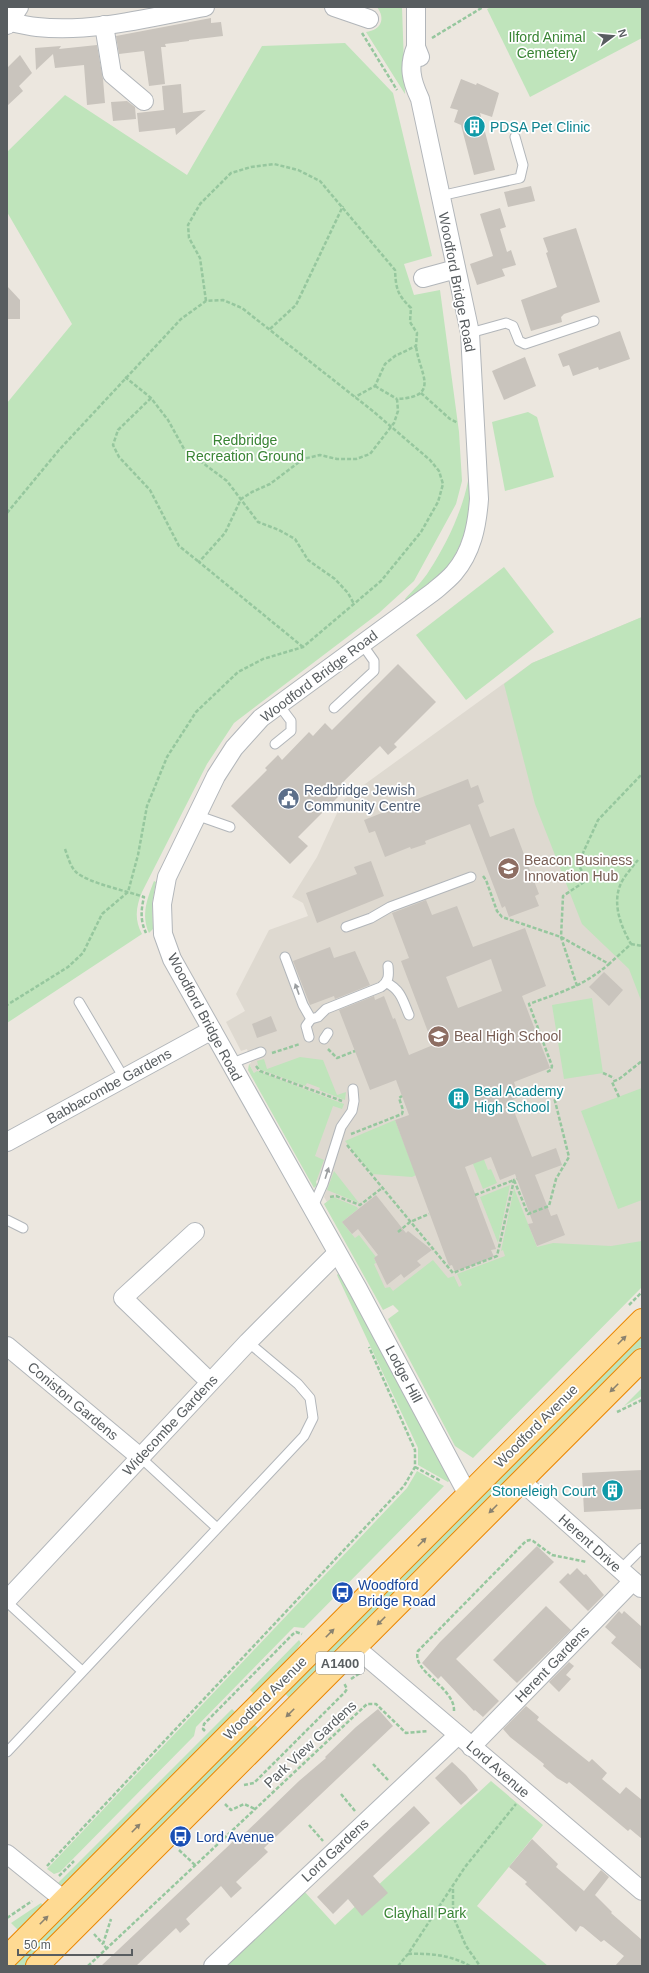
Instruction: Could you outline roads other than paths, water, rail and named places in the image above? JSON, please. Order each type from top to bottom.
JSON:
[{"type":"highway","name":"Woodford Avenue","points":[[7,1957],[642,1320]]},
{"type":"highway","name":"Woodford Avenue","points":[[37,1966],[642,1360]]},
{"type":"street","points":[[11,19],[38,27],[69,28],[104,25],[205,7]]},
{"type":"street","name":"Woodford Bridge Road","points":[[337,1253],[315,1204],[230,1064],[172,959],[164,934],[162,904],[167,877],[216,776],[234,748],[261,718],[433,592],[454,573],[468,550],[477,526],[479,499],[470,333],[440,196],[421,92],[421,60],[415,49],[416,7]]},
{"type":"street","points":[[341,9],[369,19]]},
{"type":"street","points":[[104,25],[112,74],[144,101]]},
{"type":"street","points":[[422,278],[456,269]]},
{"type":"street","name":"Babbacombe Gardens","points":[[7,1142],[212,1030]]},
{"type":"street","points":[[195,1232],[123,1298],[210,1382]]},
{"type":"street","name":"Widecombe Gardens","points":[[7,1601],[210,1382],[337,1253]]},
{"type":"street","name":"Lodge Hill","points":[[337,1253],[468,1495]]},
{"type":"street","name":"Coniston Gardens","points":[[7,1346],[140,1457]]},
{"type":"street","name":"Herent Drive","points":[[521,1481],[632,1580]]},
{"type":"street","name":"Herent Gardens","points":[[471,1746],[632,1580]]},
{"type":"street","name":"Lord Avenue","points":[[355,1647],[642,1891]]},
{"type":"street","name":"Lord Gardens","points":[[213,1966],[398,1791],[451,1729]]},
{"type":"street","points":[[7,1854],[64,1900]]},
{"type":"lane","points":[[440,196],[520,178],[523,165],[515,137]]},
{"type":"lane","points":[[470,333],[506,323],[513,326],[519,341],[525,344],[594,321]]},
{"type":"lane","points":[[334,708],[374,671],[374,661],[362,644]]},
{"type":"lane","points":[[275,744],[291,731],[291,721],[279,705]]},
{"type":"lane","points":[[196,815],[230,827]]},
{"type":"lane","points":[[346,927],[372,918],[390,907],[470,876]]},
{"type":"lane","points":[[286,957],[303,1005],[314,1018]]},
{"type":"lane","points":[[306,1041],[306,1026],[326,1009],[381,987],[387,983],[390,977],[388,966]]},
{"type":"lane","points":[[387,983],[400,992],[408,1015]]},
{"type":"lane","points":[[80,1002],[124,1078]]},
{"type":"lane","points":[[230,1064],[253,1058],[261,1052]]},
{"type":"lane","points":[[315,1204],[341,1127],[352,1111],[354,1105],[352,1089]]},
{"type":"lane","points":[[7,1220],[22,1228]]},
{"type":"lane","points":[[7,1752],[304,1436],[313,1418],[310,1398],[298,1384],[248,1342]]},
{"type":"lane","points":[[140,1457],[218,1528]]},
{"type":"lane","points":[[632,1580],[642,1548]]},
{"type":"lane","points":[[7,1601],[82,1671]]},
{"type":"place","name":"PDSA Pet Clinic","points":[[474,127]]},
{"type":"place","name":"Redbridge Jewish Community Centre","points":[[288,798]]},
{"type":"place","name":"Beacon Business Innovation Hub","points":[[508,868]]},
{"type":"place","name":"Beal High School","points":[[438,1036]]},
{"type":"place","name":"Beal Academy High School","points":[[459,1099]]},
{"type":"place","name":"Stoneleigh Court","points":[[612,1491]]},
{"type":"place","name":"Woodford Bridge Road","points":[[343,1593]]},
{"type":"place","name":"Lord Avenue","points":[[181,1837]]},
{"type":"park label","name":"Ilford Animal Cemetery","points":[[547,46]]},
{"type":"park label","name":"Redbridge Recreation Ground","points":[[245,448]]},
{"type":"park label","name":"Clayhall Park","points":[[425,1913]]}]
